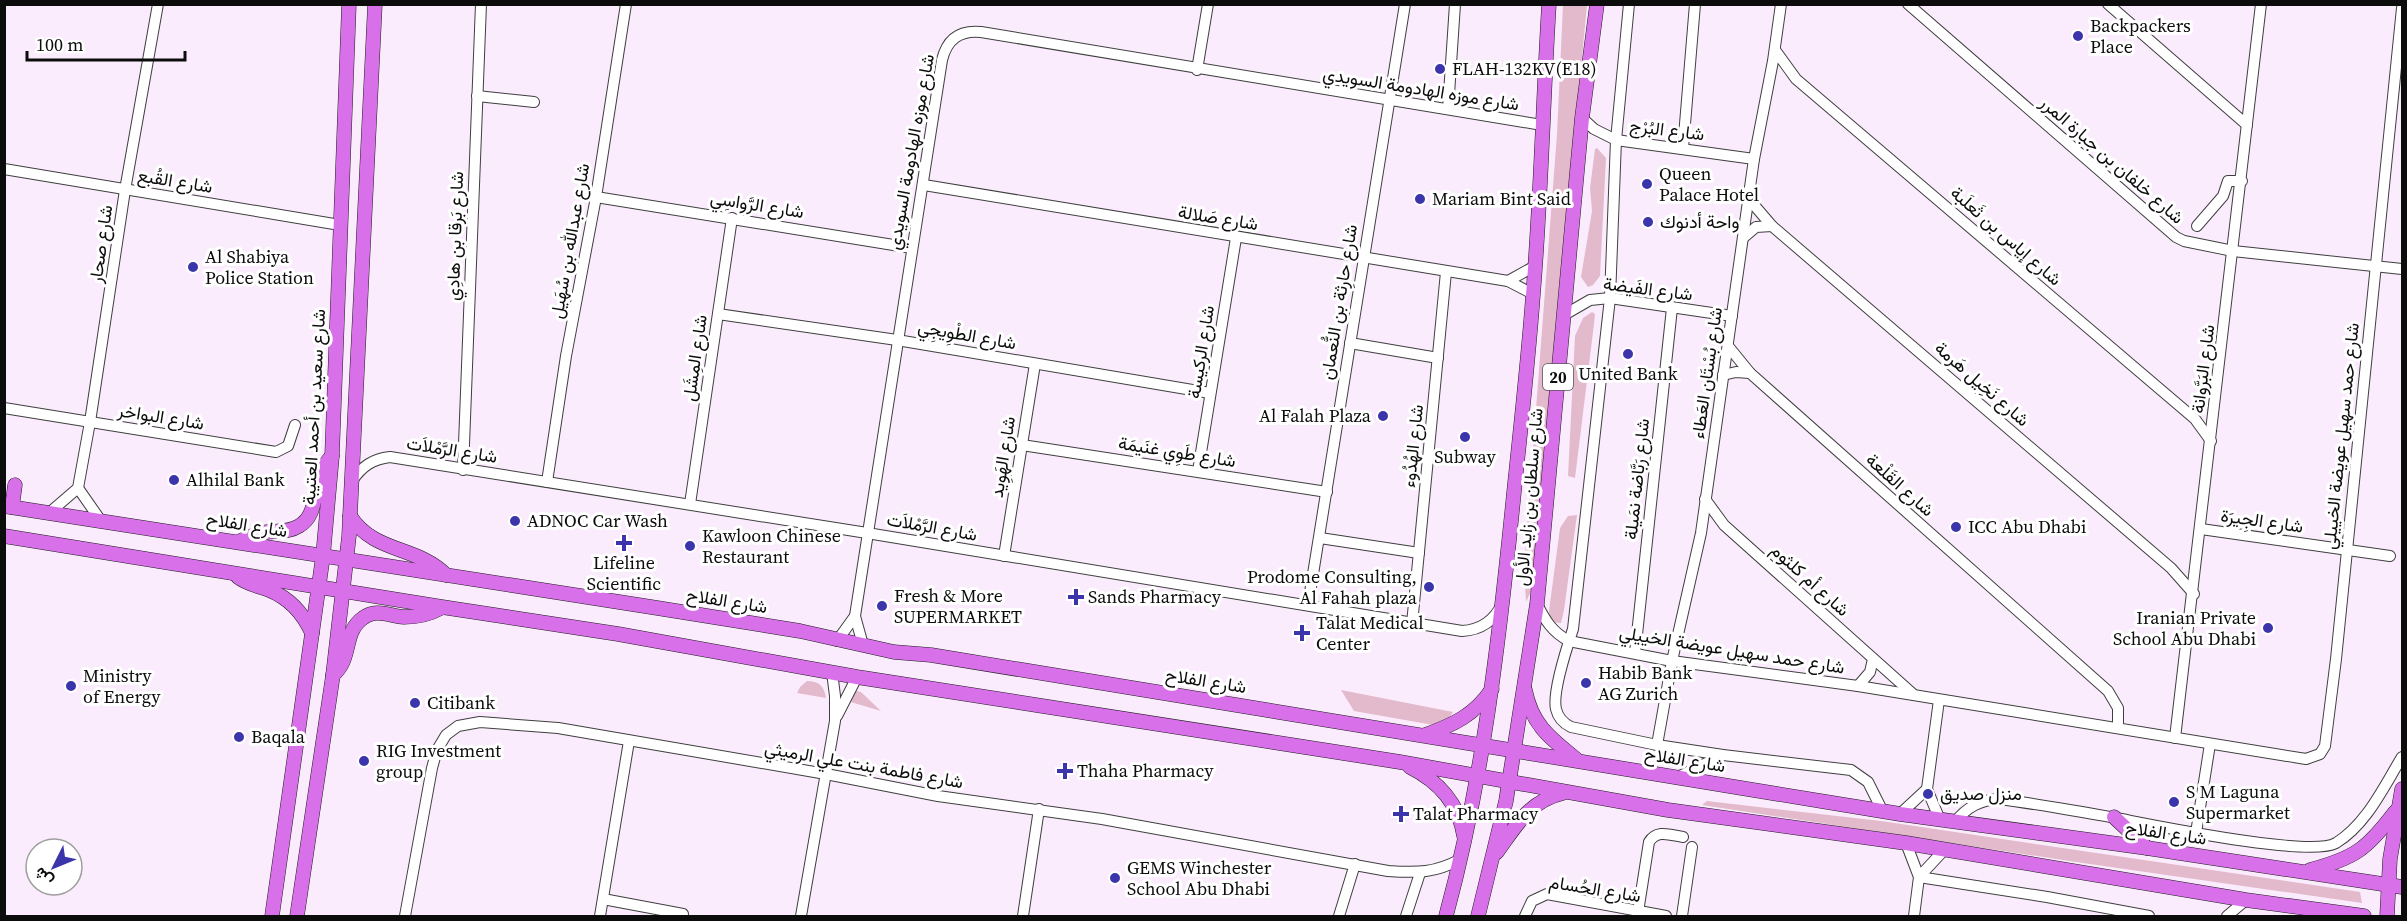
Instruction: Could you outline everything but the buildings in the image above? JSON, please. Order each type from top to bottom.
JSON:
[{"type":"main road","name":"شارع سعيد بن أحمد العتيبة","points":[[272,916],[323,556],[332,456],[349,4]]},
{"type":"main road","points":[[297,916],[333,675],[350,516],[375,4]]},
{"type":"main road","name":"شارع سلطان بن زايد الأول","points":[[1446,916],[1466,843],[1493,688],[1503,602],[1533,294],[1549,4]]},
{"type":"main road","name":"شارع سلطان بن زايد الأول","points":[[1478,916],[1494,856],[1509,781],[1537,604],[1582,118],[1597,4]]},
{"type":"main road","points":[[240,542],[265,532],[290,530],[304,523],[314,507],[321,471],[332,456]]},
{"type":"main road","points":[[8,506],[15,485]]},
{"type":"main road","name":"شارع الفلاح","points":[[8,506],[800,631],[863,645],[1483,744],[1900,814],[2306,871],[2396,886]]},
{"type":"main road","points":[[350,516],[360,530],[373,540],[422,557],[446,575]]},
{"type":"main road","points":[[4,536],[618,634],[857,677],[1400,762],[1668,810],[1906,843],[2246,900],[2364,916]]},
{"type":"main road","points":[[231,572],[247,583],[271,591],[288,601],[301,613],[312,633]]},
{"type":"main road","points":[[333,675],[345,661],[351,633],[364,617],[377,613],[404,617],[420,615],[442,607]]},
{"type":"main road","points":[[1524,684],[1528,703],[1538,726],[1578,760]]},
{"type":"main road","points":[[1423,736],[1465,718],[1493,688]]},
{"type":"main road","points":[[1400,762],[1421,773],[1448,796],[1457,811],[1466,843]]},
{"type":"main road","points":[[2403,789],[2390,859],[2396,886],[2403,895]]},
{"type":"main road","points":[[1494,856],[1529,810],[1552,796],[1568,792]]},
{"type":"main road","points":[[2306,871],[2338,862],[2363,849],[2381,831],[2398,808]]},
{"type":"main road","points":[[2114,817],[2147,848]]},
{"type":"main road","points":[[2387,916],[2396,886]]},
{"type":"main road","points":[[2297,907],[2320,916]]},
{"type":"street","name":"شارع صحار","points":[[78,488],[125,190],[158,4]]},
{"type":"street","name":"شارع بَرقا بن هادِي","points":[[463,470],[481,4]]},
{"type":"street","name":"شارع عبدالله بن سُهَيل","points":[[547,482],[566,356],[596,197],[626,4]]},
{"type":"street","points":[[1197,70],[1208,4]]},
{"type":"street","name":"شارع حارِثة بن النُّعمان","points":[[1308,605],[1362,258],[1405,4]]},
{"type":"street","points":[[1448,109],[1455,4]]},
{"type":"street","points":[[1629,4],[1616,140],[1610,298],[1573,629],[1555,706],[1560,718],[1571,727],[1658,745],[1723,755],[1851,770],[1868,782],[1882,810]]},
{"type":"street","points":[[1683,148],[1695,4]]},
{"type":"street","name":"شارع بُسْتَان العَطاء","points":[[1658,745],[1672,661],[1701,532],[1748,198],[1781,4]]},
{"type":"street","name":"شارع خلفان بن جبارة المرر","points":[[1908,4],[2176,237],[2184,241],[2233,251],[2403,269]]},
{"type":"street","points":[[2108,4],[2247,125]]},
{"type":"street","name":"شارع البَرَّوانة","points":[[2175,738],[2194,594],[2261,4]]},
{"type":"street","name":"شارع حمد سهيل عويضة الخييلي","points":[[1537,604],[1547,624],[1561,637],[1672,661],[1858,686],[2306,759],[2316,757],[2323,750],[2336,659],[2403,8]]},
{"type":"street","name":"شارع موزه الهادومة السويدي","points":[[863,645],[855,616],[867,533],[944,51],[955,37],[963,33],[981,32],[1197,70],[1542,125]]},
{"type":"street","name":"شارع إياس بن ثَعلَبة","points":[[1774,50],[1796,79],[2194,419],[2211,441]]},
{"type":"street","points":[[1769,80],[1785,76],[1796,79]]},
{"type":"street","points":[[477,96],[534,102]]},
{"type":"street","name":"شارع البُرْج","points":[[1582,118],[1594,129],[1616,140],[1754,159]]},
{"type":"street","name":"شارع القُبع","points":[[4,170],[340,225]]},
{"type":"street","points":[[2197,226],[2223,196],[2228,181],[2242,181]]},
{"type":"street","name":"شارع صَلالة","points":[[924,185],[1508,281],[1533,294]]},
{"type":"street","name":"شارع الرَّواسِي","points":[[596,197],[912,248]]},
{"type":"street","name":"شارع نَخِيل هَرمة","points":[[1748,198],[1772,226],[2171,568],[2194,594]]},
{"type":"street","name":"شارع المِشَل","points":[[690,504],[732,218]]},
{"type":"street","points":[[1743,238],[1756,227],[1772,226]]},
{"type":"street","name":"شارع الركيسة","points":[[1198,471],[1236,238]]},
{"type":"street","points":[[1508,281],[1535,266]]},
{"type":"street","name":"شارع الهُدُوء","points":[[1412,624],[1446,272]]},
{"type":"street","name":"شارع الفَيضة","points":[[1564,315],[1590,300],[1610,298],[1732,316]]},
{"type":"street","name":"شارع رَبَّاضة نمَيلة","points":[[1635,653],[1672,308]]},
{"type":"street","name":"شارع الطْوِيجِي","points":[[718,314],[897,340],[1210,393]]},
{"type":"street","points":[[1350,343],[1438,358]]},
{"type":"street","name":"شارع القَلْعة","points":[[1728,346],[1750,373],[2108,691],[2118,708],[2118,727]]},
{"type":"street","name":"شارع الهَوِيد","points":[[1004,556],[1035,364]]},
{"type":"street","points":[[1724,375],[1736,372],[1750,373]]},
{"type":"street","name":"شارع البواخر","points":[[4,408],[276,452],[288,446],[295,425]]},
{"type":"street","points":[[2194,419],[2207,419],[2214,416]]},
{"type":"street","name":"شارع طَوِي غنَيمَة","points":[[1022,445],[1327,492]]},
{"type":"street","name":"شارع الرَّمْلاَت","points":[[352,483],[358,472],[367,464],[390,457],[1462,631],[1472,630],[1491,620],[1503,602]]},
{"type":"street","points":[[49,513],[78,488],[102,521]]},
{"type":"street","name":"شارع أم كلثوم","points":[[1705,499],[1724,525],[1914,696]]},
{"type":"street","points":[[1701,532],[1724,525]]},
{"type":"street","name":"شارع الجِيرَة","points":[[2201,529],[2390,556]]},
{"type":"street","points":[[1320,538],[1419,553]]},
{"type":"street","points":[[2171,568],[2184,572],[2197,568]]},
{"type":"street","name":"شارع موزه الهادومة السويدي","points":[[837,640],[855,616]]},
{"type":"street","points":[[1858,686],[1867,677],[1873,659]]},
{"type":"street","points":[[801,916],[835,722],[832,672]]},
{"type":"street","points":[[835,722],[844,698],[857,677]]},
{"type":"street","points":[[1939,700],[1927,789],[1940,820]]},
{"type":"street","name":"شارع فاطمة بنت علي الرميثي","points":[[405,916],[437,750],[446,735],[458,726],[480,722],[558,728],[826,774],[938,796],[1039,809],[1388,871],[1419,873],[1434,871],[1461,859]]},
{"type":"street","points":[[600,916],[629,741]]},
{"type":"street","points":[[2196,833],[2210,744]]},
{"type":"street","points":[[1678,777],[1723,755]]},
{"type":"street","points":[[1955,822],[1969,807],[1999,799],[2114,817],[2196,833],[2313,848],[2335,844],[2362,820],[2403,757]]},
{"type":"street","points":[[1900,814],[1927,789]]},
{"type":"street","points":[[1023,916],[1039,809]]},
{"type":"street","points":[[1638,912],[1649,842],[1660,833],[1683,837]]},
{"type":"street","points":[[1906,843],[1919,877],[1914,916]]},
{"type":"street","points":[[1682,916],[1692,847]]},
{"type":"street","points":[[1919,877],[1945,849]]},
{"type":"street","points":[[1339,916],[1355,864]]},
{"type":"street","points":[[1406,916],[1419,873]]},
{"type":"street","points":[[1919,877],[2102,912],[2149,916]]},
{"type":"street","name":"شارع الحُسام","points":[[1526,914],[1536,897],[1547,894],[1666,916]]},
{"type":"street","points":[[603,899],[683,914]]},
{"type":"street","points":[[2228,916],[2246,900]]},
{"type":"shaded area","points":[[1563,5],[1587,5],[1531,591],[1526,602],[1524,566],[1557,134]]},
{"type":"shaded area","points":[[1597,148],[1606,158],[1600,276],[1593,285],[1588,287],[1581,277],[1592,211],[1590,188]]},
{"type":"shaded area","points":[[1592,312],[1595,314],[1594,324],[1575,478],[1568,476],[1575,336],[1583,318]]},
{"type":"shaded area","points":[[1577,515],[1561,623],[1551,622],[1549,611],[1560,528],[1568,516]]},
{"type":"shaded area","points":[[807,681],[820,685],[826,698],[797,693]]},
{"type":"shaded area","points":[[849,689],[861,692],[881,711],[844,700]]},
{"type":"shaded area","points":[[1341,690],[1453,712],[1448,720],[1439,726],[1354,711]]},
{"type":"shaded area","points":[[1707,801],[1881,821],[2360,892],[2362,903],[1702,805]]},
{"type":"place","name":"Backpackers Place","points":[[2078,36]]},
{"type":"place","name":"FLAH-132KV(E18)","points":[[1440,69]]},
{"type":"place","name":"Queen Palace Hotel","points":[[1647,184]]},
{"type":"place","name":"Mariam Bint Said","points":[[1420,199]]},
{"type":"place","name":"واحة أدنوك","points":[[1648,222]]},
{"type":"place","name":"Al Shabiya Police Station","points":[[193,267]]},
{"type":"place","name":"United Bank","points":[[1628,354]]},
{"type":"place","name":"Al Falah Plaza","points":[[1383,416]]},
{"type":"place","name":"Subway","points":[[1465,437]]},
{"type":"place","name":"Alhilal Bank","points":[[174,480]]},
{"type":"place","name":"ADNOC Car Wash","points":[[515,521]]},
{"type":"place","name":"ICC Abu Dhabi","points":[[1956,527]]},
{"type":"place","name":"Lifeline Scientific","points":[[624,543]]},
{"type":"place","name":"Kawloon Chinese Restaurant","points":[[690,546]]},
{"type":"place","name":"Prodome Consulting, Al Fahah plaza","points":[[1429,587]]},
{"type":"place","name":"Sands Pharmacy","points":[[1076,597]]},
{"type":"place","name":"Fresh & More SUPERMARKET","points":[[882,606]]},
{"type":"place","name":"Iranian Private School Abu Dhabi","points":[[2268,628]]},
{"type":"place","name":"Talat Medical Center","points":[[1302,633]]},
{"type":"place","name":"Habib Bank AG Zurich","points":[[1586,683]]},
{"type":"place","name":"Ministry of Energy","points":[[71,686]]},
{"type":"place","name":"Citibank","points":[[415,703]]},
{"type":"place","name":"Baqala","points":[[239,737]]},
{"type":"place","name":"RIG Investment group","points":[[364,761]]},
{"type":"place","name":"Thaha Pharmacy","points":[[1065,771]]},
{"type":"place","name":"منزل صديق","points":[[1928,794]]},
{"type":"place","name":"S M Laguna Supermarket","points":[[2174,802]]},
{"type":"place","name":"Talat Pharmacy","points":[[1401,814]]},
{"type":"place","name":"GEMS Winchester School Abu Dhabi","points":[[1115,878]]}]
